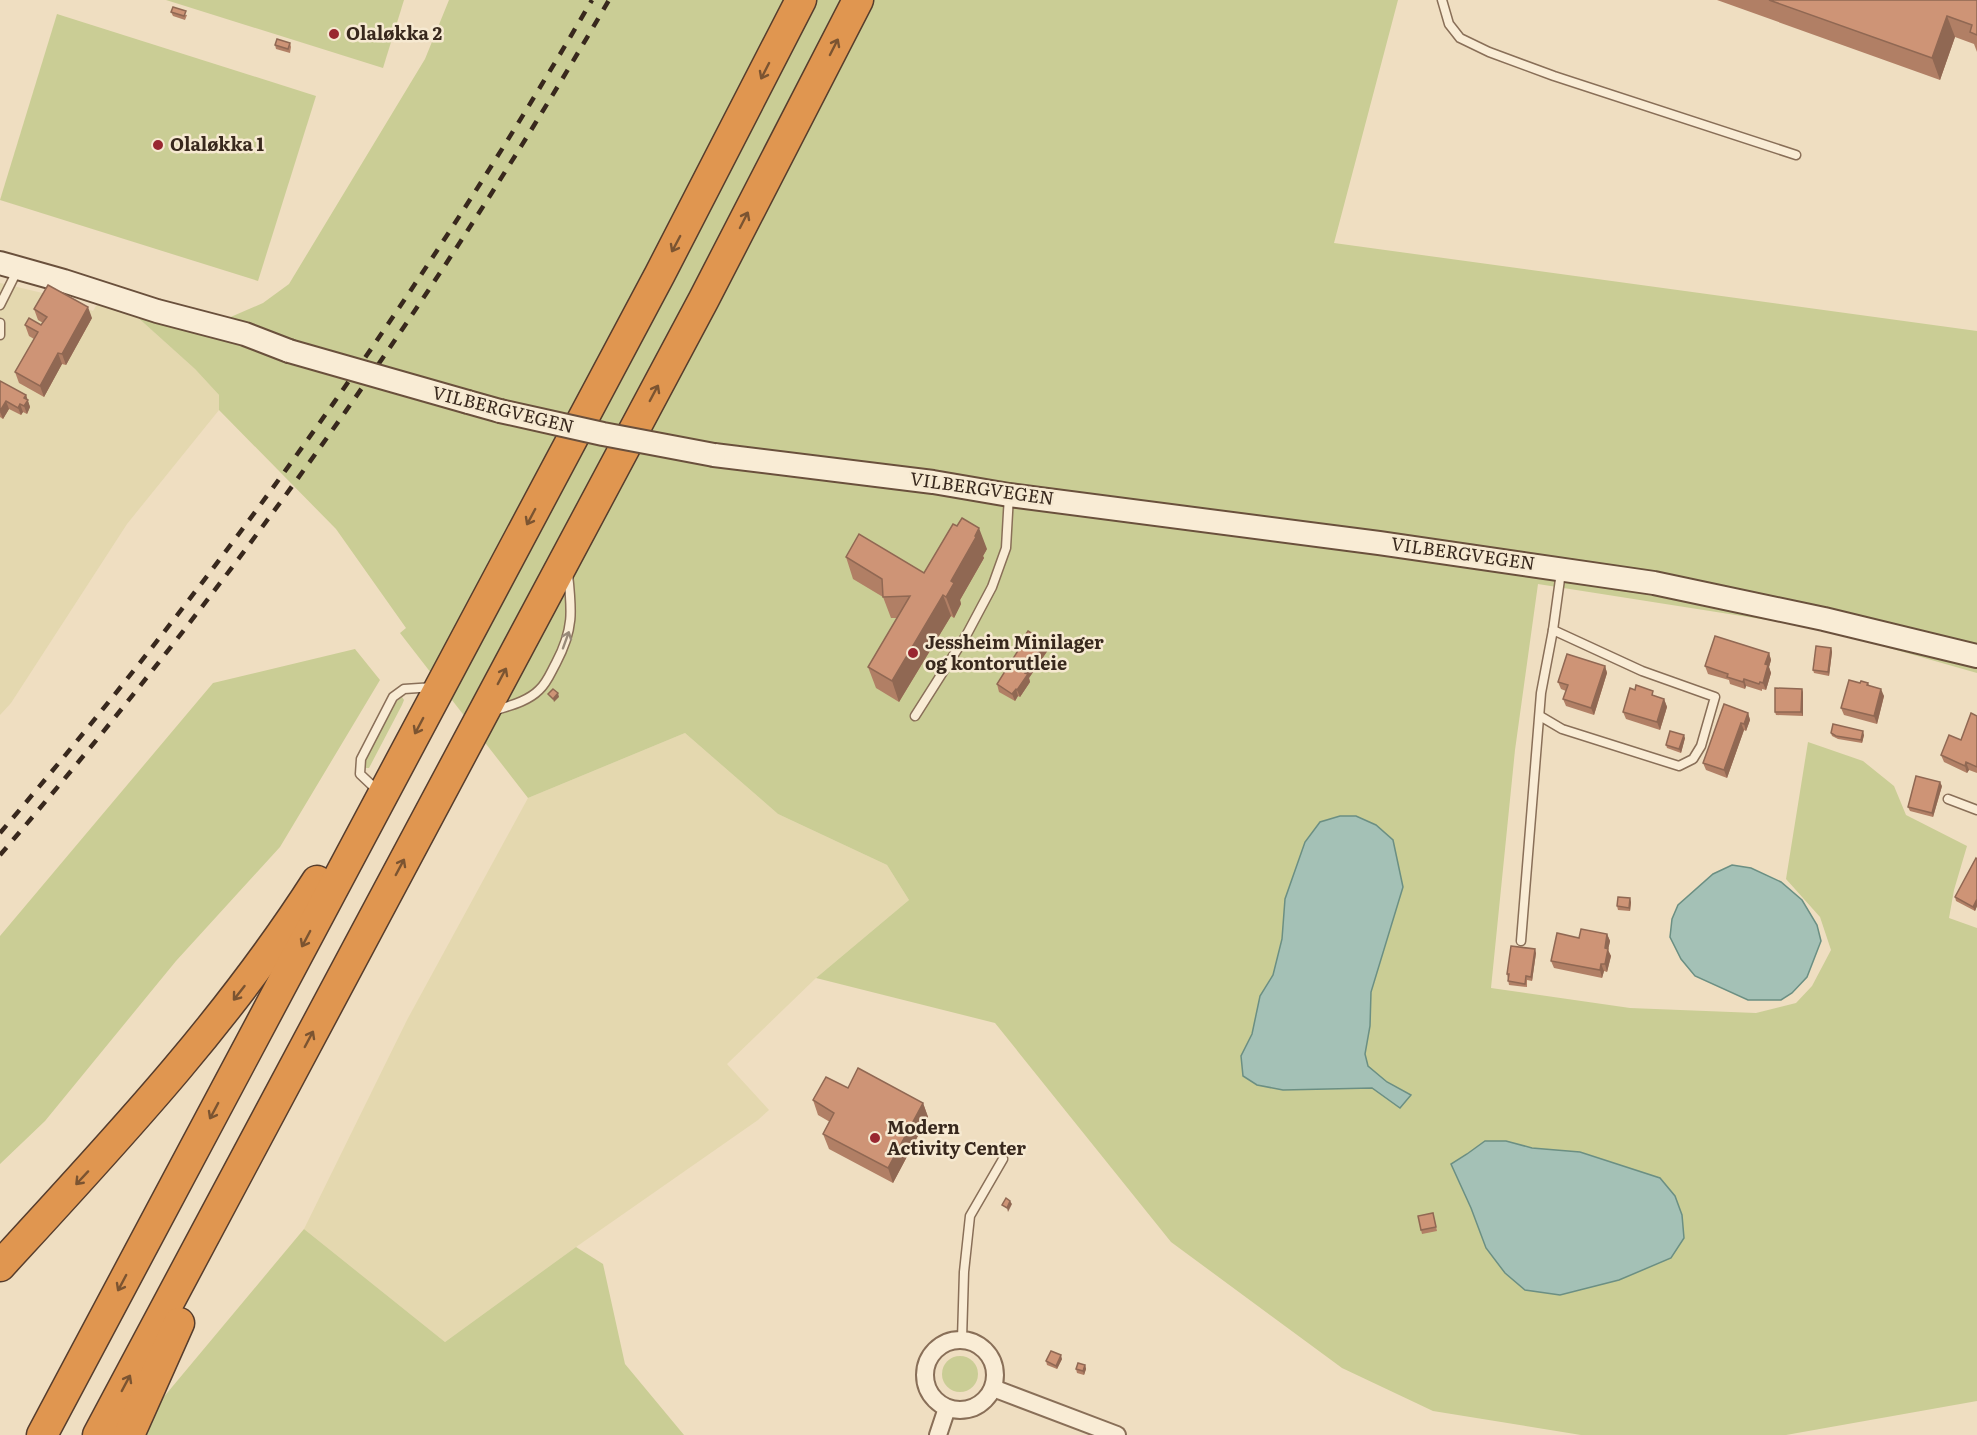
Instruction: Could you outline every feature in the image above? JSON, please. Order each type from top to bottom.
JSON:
[{"type":"highway","points":[[42,1435],[665,264],[801,0]]},
{"type":"highway","points":[[98,1435],[709,289],[858,0]]},
{"type":"highway","points":[[0,1266],[121,1135],[180,1067],[270,951],[322,872],[356,812],[383,795]]},
{"type":"highway","points":[[129,1435],[184,1312],[278,1135],[281,1091]]},
{"type":"main road","name":"VILBERGVEGEN","points":[[9,266],[157,311],[245,334],[290,351],[468,402],[603,434],[714,454],[1562,568],[1722,597],[1835,621],[1977,657]]},
{"type":"street","points":[[962,1339],[973,1342],[983,1347],[990,1356],[996,1377],[993,1388],[988,1398],[979,1405],[969,1409],[947,1408],[937,1402],[925,1383],[924,1372],[927,1361],[941,1345],[952,1340],[962,1339]]},
{"type":"street","points":[[993,1388],[1117,1435]]},
{"type":"street","points":[[938,1435],[947,1408]]},
{"type":"lane","points":[[1442,0],[1449,24],[1460,38],[1481,49],[1554,76],[1796,155]]},
{"type":"lane","points":[[0,312],[9,266]]},
{"type":"lane","points":[[0,323],[0,335]]},
{"type":"lane","points":[[915,716],[972,626],[992,587],[1006,548],[1009,495]]},
{"type":"lane","points":[[481,715],[524,700],[539,691],[548,679],[569,635],[572,606],[566,555]]},
{"type":"lane","points":[[1521,941],[1541,693],[1562,568]]},
{"type":"lane","points":[[1540,716],[1562,729],[1679,766],[1693,759],[1701,746],[1714,697],[1642,671],[1553,630]]},
{"type":"lane","points":[[1948,799],[1977,810]]},
{"type":"lane","points":[[962,1339],[962,1306],[969,1216],[1003,1160]]},
{"type":"shaded area","points":[[0,283],[51,295],[93,311],[102,296],[115,297],[195,369],[219,395],[219,410],[127,524],[11,703],[0,715]]},
{"type":"shaded area","points":[[685,733],[778,814],[887,865],[909,900],[816,978],[727,1064],[769,1110],[445,1342],[304,1229],[407,1020],[528,798]]},
{"type":"shaded area","points":[[1340,816],[1356,816],[1376,825],[1393,840],[1403,887],[1371,992],[1370,1026],[1365,1054],[1368,1066],[1387,1082],[1411,1095],[1400,1108],[1372,1088],[1283,1090],[1257,1085],[1243,1076],[1241,1056],[1252,1034],[1260,996],[1273,975],[1282,939],[1285,899],[1305,842],[1320,822]]},
{"type":"shaded area","points":[[1732,865],[1751,868],[1781,882],[1802,900],[1817,925],[1821,941],[1807,977],[1792,993],[1781,1000],[1748,1000],[1695,976],[1681,959],[1670,937],[1672,919],[1678,905],[1713,874]]},
{"type":"shaded area","points":[[1485,1141],[1506,1141],[1532,1148],[1580,1152],[1660,1178],[1675,1196],[1682,1215],[1684,1238],[1671,1258],[1619,1280],[1560,1295],[1525,1290],[1505,1273],[1486,1248],[1451,1164]]},
{"type":"green space","name":"Olaløkka 2","points":[[166,0],[404,0],[383,68]]},
{"type":"green space","points":[[449,0],[1398,0],[1334,243],[1977,331],[1977,673],[1819,628],[1538,584],[1515,750],[1491,988],[1630,1008],[1756,1013],[1796,1003],[1812,986],[1831,950],[1820,917],[1786,879],[1808,742],[1863,761],[1894,786],[1906,815],[1967,846],[1954,890],[1949,918],[1977,928],[1977,1401],[1786,1435],[1581,1435],[1433,1411],[1342,1368],[1171,1242],[995,1023],[816,978],[909,900],[887,865],[778,814],[685,733],[528,798],[400,633],[406,628],[336,529],[219,410],[219,395],[195,369],[115,297],[226,319],[263,303],[289,284],[425,59]]},
{"type":"green space","name":"Olaløkka 1","points":[[57,14],[316,96],[258,281],[0,200]]},
{"type":"green space","points":[[355,649],[380,680],[280,847],[176,961],[45,1121],[0,1164],[0,936],[213,683]]},
{"type":"green space","points":[[402,697],[404,700],[402,705],[369,768],[366,768],[372,745],[397,701]]},
{"type":"green space","points":[[304,1229],[445,1342],[576,1247],[603,1264],[625,1364],[684,1435],[138,1435],[142,1423]]},
{"type":"green space","points":[[960,1356],[973,1361],[978,1374],[973,1387],[960,1392],[947,1387],[942,1374],[947,1361]]},
{"type":"building","points":[[1769,0],[1977,0],[1977,35],[1970,32],[1972,25],[1947,16],[1932,58]]},
{"type":"building","points":[[173,7],[186,11],[184,16],[171,12]]},
{"type":"building","points":[[277,39],[290,43],[288,49],[275,45]]},
{"type":"building","points":[[48,285],[88,307],[62,354],[58,353],[40,386],[15,372],[38,332],[25,325],[29,318],[41,325],[47,317],[34,309]]},
{"type":"building","points":[[0,381],[26,395],[24,398],[28,400],[24,406],[20,404],[18,408],[6,401],[0,411]]},
{"type":"building","points":[[962,518],[979,528],[976,537],[951,581],[954,583],[946,597],[943,595],[892,681],[868,667],[910,596],[883,597],[882,579],[846,557],[859,534],[924,573],[953,524],[957,526]]},
{"type":"building","points":[[1028,631],[1045,642],[1025,673],[1028,674],[1012,694],[997,684],[1026,638],[1024,637]]},
{"type":"building","points":[[1715,636],[1769,653],[1763,683],[1759,684],[1744,679],[1743,682],[1705,666]]},
{"type":"building","points":[[1816,646],[1831,648],[1828,672],[1813,670]]},
{"type":"building","points":[[1567,654],[1605,666],[1591,708],[1563,699],[1568,685],[1558,682]]},
{"type":"building","points":[[1849,680],[1860,683],[1861,681],[1881,689],[1874,716],[1841,708]]},
{"type":"building","points":[[1636,685],[1653,691],[1652,695],[1664,699],[1657,722],[1623,712],[1630,688],[1635,690]]},
{"type":"building","points":[[1775,688],[1802,689],[1801,712],[1775,712]]},
{"type":"building","points":[[553,689],[558,693],[553,699],[548,694]]},
{"type":"building","points":[[1724,704],[1748,713],[1744,724],[1741,723],[1724,770],[1703,763]]},
{"type":"building","points":[[1971,713],[1977,716],[1977,767],[1966,762],[1965,766],[1941,755],[1949,735],[1961,740]]},
{"type":"building","points":[[1833,724],[1863,731],[1861,740],[1836,736],[1831,733]]},
{"type":"building","points":[[1670,731],[1684,735],[1679,749],[1666,745]]},
{"type":"building","points":[[1916,776],[1940,782],[1932,813],[1908,807]]},
{"type":"building","points":[[1976,858],[1977,899],[1973,907],[1955,897]]},
{"type":"building","points":[[1618,897],[1630,898],[1629,908],[1617,906]]},
{"type":"building","points":[[1581,929],[1607,934],[1605,948],[1608,949],[1605,964],[1601,964],[1600,970],[1551,961],[1557,933],[1579,938]]},
{"type":"building","points":[[1511,946],[1535,949],[1531,977],[1526,976],[1525,984],[1508,981]]},
{"type":"building","name":"Modern Activity Center","points":[[858,1068],[923,1103],[888,1168],[823,1134],[834,1113],[813,1100],[826,1077],[848,1088]]},
{"type":"building","points":[[1006,1198],[1010,1201],[1007,1208],[1002,1205]]},
{"type":"building","points":[[1433,1213],[1436,1227],[1421,1230],[1418,1216]]},
{"type":"building","points":[[1051,1351],[1061,1355],[1056,1366],[1046,1361]]},
{"type":"building","points":[[1078,1363],[1085,1365],[1083,1371],[1076,1369]]},
{"type":"railway","points":[[0,833],[162,635],[315,430],[388,325],[458,218],[592,0]]},
{"type":"railway","points":[[0,855],[167,652],[324,441],[472,224],[542,113],[609,0]]},
{"type":"place","name":"Olaløkka 2","points":[[334,34]]},
{"type":"place","name":"Olaløkka 1","points":[[158,145]]},
{"type":"place","name":"Jessheim Minilager og kontorutleie","points":[[913,653]]},
{"type":"place","name":"Modern Activity Center","points":[[875,1138]]}]
